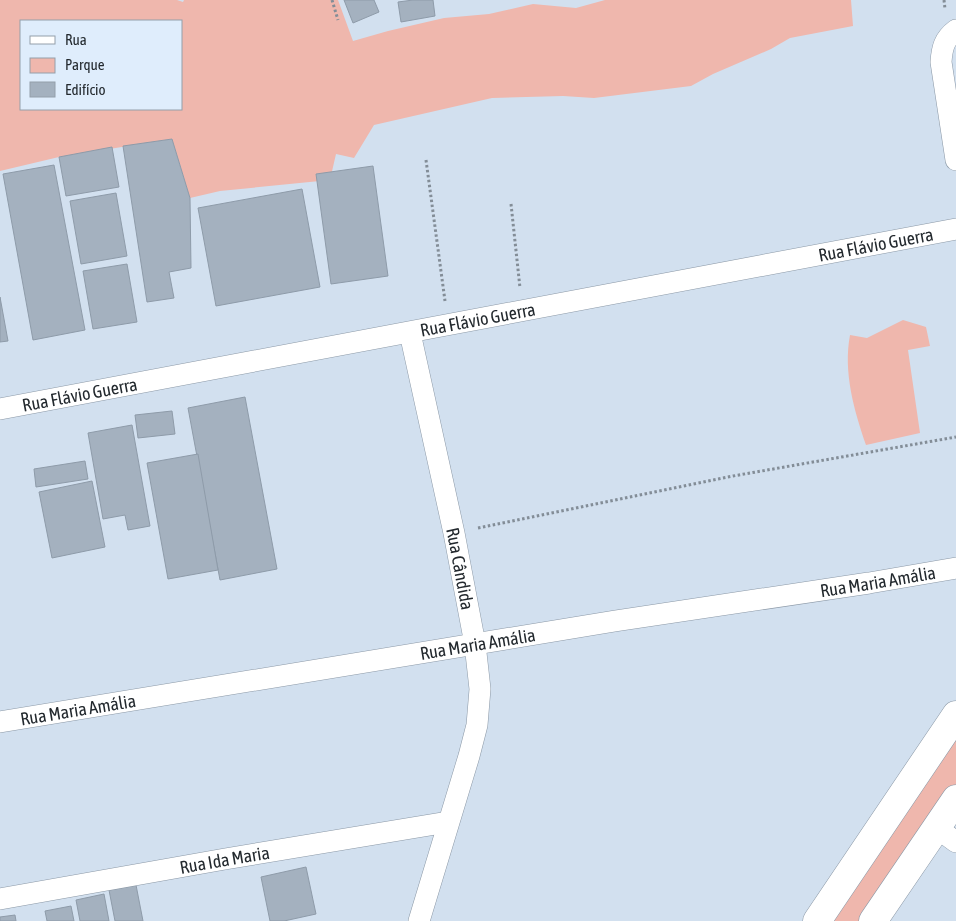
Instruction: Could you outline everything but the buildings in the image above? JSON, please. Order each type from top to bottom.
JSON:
[{"type":"street","points":[[956,30],[946,38],[942,47],[941,62],[956,160]]},
{"type":"street","name":"Rua Flávio Guerra","points":[[0,409],[956,230]]},
{"type":"street","name":"Rua Cândida","points":[[410,333],[454,533],[475,644],[480,690],[480,706],[469,756],[419,921]]},
{"type":"street","name":"Rua Maria Amália","points":[[0,722],[956,568]]},
{"type":"street","points":[[817,921],[956,716]]},
{"type":"street","points":[[873,921],[947,835],[956,799]]},
{"type":"street","name":"Rua Ida Maria","points":[[0,899],[448,822]]},
{"type":"path","points":[[332,0],[338,20]]},
{"type":"path","points":[[426,160],[448,324]]},
{"type":"path","points":[[511,204],[522,311]]},
{"type":"path","points":[[454,533],[733,476],[956,437]]},
{"type":"green space","points":[[0,0],[177,0],[183,2],[184,0],[338,0],[353,41],[444,18],[489,14],[533,4],[576,8],[605,0],[851,0],[853,26],[790,38],[771,49],[713,74],[691,86],[594,98],[563,96],[492,98],[374,125],[354,158],[336,154],[330,180],[220,191],[190,198],[172,139],[59,157],[0,171]]},
{"type":"green space","points":[[903,320],[926,327],[930,346],[908,350],[920,433],[866,445],[851,391],[848,363],[850,335],[867,338]]},
{"type":"green space","points":[[956,730],[956,784],[862,921],[825,921]]}]
